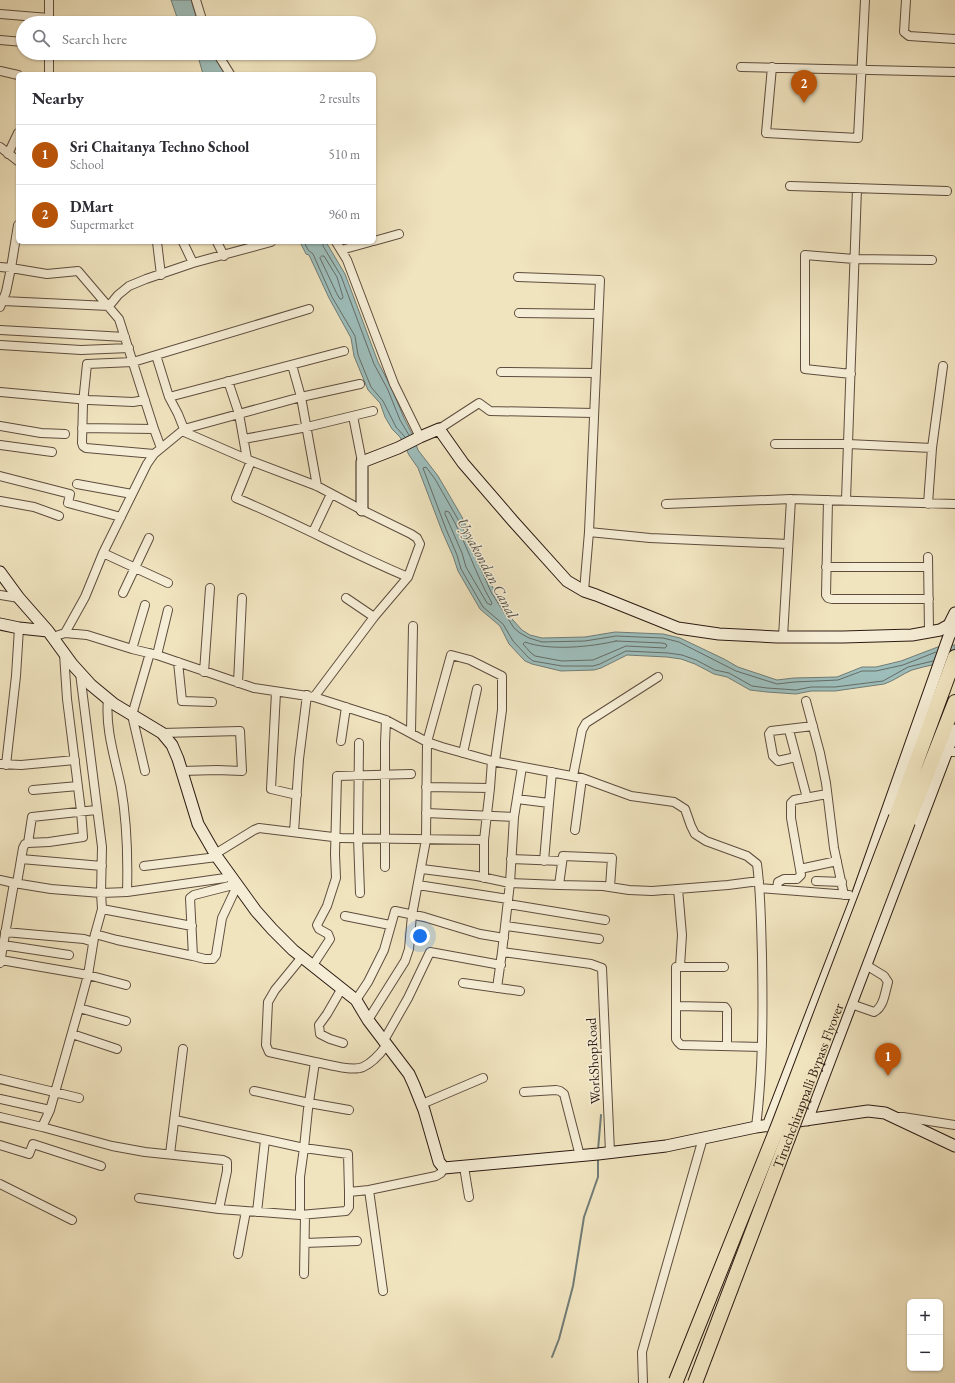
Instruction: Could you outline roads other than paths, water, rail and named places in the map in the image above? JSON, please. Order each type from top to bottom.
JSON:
[{"type":"highway","name":"Tiruchchirappalli Bypass Flyover","points":[[695,1383],[902,820],[899,795],[909,780],[955,657]]},
{"type":"highway","name":"Tiruchchirappalli Bypass Flyover","points":[[675,1383],[902,820],[921,788],[955,702]]},
{"type":"street","points":[[49,0],[49,16]]},
{"type":"street","points":[[196,0],[201,16]]},
{"type":"street","points":[[772,67],[766,133],[858,138],[865,0]]},
{"type":"street","points":[[906,0],[904,32],[906,35],[955,39]]},
{"type":"street","points":[[0,14],[16,16]]},
{"type":"street","points":[[0,40],[16,41]]},
{"type":"street","points":[[49,60],[49,72]]},
{"type":"street","points":[[221,60],[229,72]]},
{"type":"street","points":[[741,67],[955,72]]},
{"type":"street","points":[[0,71],[16,74]]},
{"type":"street","points":[[8,154],[16,137]]},
{"type":"street","points":[[0,147],[16,160]]},
{"type":"street","points":[[790,186],[947,191]]},
{"type":"street","points":[[846,500],[854,259],[858,188]]},
{"type":"street","points":[[376,240],[398,234]]},
{"type":"street","points":[[16,240],[11,268],[3,292],[1,304],[109,306]]},
{"type":"street","points":[[157,244],[160,275]]},
{"type":"street","points":[[184,244],[193,264]]},
{"type":"street","points":[[218,244],[224,256]]},
{"type":"street","points":[[337,244],[347,260],[394,384],[420,437]]},
{"type":"street","points":[[341,250],[363,244]]},
{"type":"street","points":[[109,306],[118,295],[129,286],[193,264],[224,256],[250,245]]},
{"type":"street","points":[[851,374],[805,369],[805,256],[854,259],[932,260]]},
{"type":"street","points":[[0,267],[47,274],[78,271],[119,319],[161,448]]},
{"type":"street","points":[[518,277],[600,280],[589,532],[584,591]]},
{"type":"street","points":[[154,454],[86,448],[83,446],[82,428],[86,364],[133,362],[309,308]]},
{"type":"street","points":[[519,314],[598,314]]},
{"type":"street","points":[[0,330],[125,337]]},
{"type":"street","points":[[0,345],[81,350],[129,348]]},
{"type":"street","points":[[169,397],[344,351]]},
{"type":"street","points":[[156,355],[169,397],[178,414],[183,430],[249,460],[317,486],[411,534],[417,538],[420,544],[408,577],[310,696],[299,759],[294,832]]},
{"type":"street","points":[[292,365],[301,397],[317,486]]},
{"type":"street","points":[[928,504],[932,448],[943,366]]},
{"type":"street","points":[[501,372],[595,373]]},
{"type":"street","points":[[228,381],[239,414],[249,460],[236,498],[313,532],[367,560],[408,577]]},
{"type":"street","points":[[65,633],[85,597],[103,553],[147,464],[154,454],[161,448],[183,430],[301,397],[360,384]]},
{"type":"street","points":[[0,392],[133,402],[145,400]]},
{"type":"street","points":[[362,462],[440,429],[479,403],[490,411],[594,413]]},
{"type":"street","points":[[244,439],[307,427],[373,411]]},
{"type":"street","points":[[353,416],[362,462],[362,510]]},
{"type":"street","points":[[0,426],[41,433],[65,434]]},
{"type":"street","points":[[82,428],[154,430]]},
{"type":"street","points":[[440,429],[463,463],[567,581],[584,591],[678,628],[719,634],[783,637],[912,635],[940,630],[949,625],[955,613]]},
{"type":"street","points":[[775,444],[848,444],[932,448]]},
{"type":"street","points":[[0,445],[52,452]]},
{"type":"street","points":[[0,476],[70,494],[68,503],[121,517]]},
{"type":"street","points":[[77,484],[132,494]]},
{"type":"street","points":[[313,532],[331,494]]},
{"type":"street","points":[[783,637],[791,499]]},
{"type":"street","points":[[666,504],[791,499],[955,504]]},
{"type":"street","points":[[828,500],[826,567],[826,595],[828,598],[929,599]]},
{"type":"street","points":[[0,501],[34,508],[59,516]]},
{"type":"street","points":[[589,532],[650,538],[788,544]]},
{"type":"street","points":[[123,593],[149,538]]},
{"type":"street","points":[[103,553],[168,583]]},
{"type":"street","points":[[928,557],[929,632]]},
{"type":"street","points":[[826,567],[928,567]]},
{"type":"street","points":[[0,572],[80,674],[108,699],[162,733],[172,745],[182,771],[198,824],[216,856],[256,911],[272,929],[293,950],[356,1000],[385,1044],[409,1074],[422,1104],[439,1162],[444,1168]]},
{"type":"street","points":[[204,672],[210,588]]},
{"type":"street","points":[[0,594],[19,598]]},
{"type":"street","points":[[238,683],[242,598]]},
{"type":"street","points":[[346,598],[374,617]]},
{"type":"street","points":[[132,649],[144,605]]},
{"type":"street","points":[[145,772],[132,715],[168,610]]},
{"type":"street","points":[[0,624],[50,634],[65,633],[87,635],[154,654],[254,688],[310,696],[346,707],[386,720],[427,742],[463,753],[493,761],[582,778],[631,796],[674,802],[685,809],[695,834],[706,841],[747,856],[756,864],[760,884],[763,1006],[762,1047],[756,1127]]},
{"type":"street","points":[[768,1126],[857,896],[899,795],[936,674],[949,636],[955,625]]},
{"type":"street","points":[[410,732],[413,626]]},
{"type":"street","points":[[19,628],[16,676],[3,765],[75,760]]},
{"type":"street","points":[[64,654],[83,837],[25,844],[0,962],[88,975],[126,986]]},
{"type":"street","points":[[368,1020],[407,957],[409,949],[412,915],[422,869],[426,840],[427,742],[451,655],[470,660],[502,676],[502,710],[486,814],[484,878]]},
{"type":"street","points":[[178,662],[182,700],[212,702]]},
{"type":"street","points":[[42,1127],[50,1110],[72,1034],[88,975],[94,938],[102,909],[102,847],[96,810],[80,674]]},
{"type":"street","points":[[574,776],[582,730],[586,723],[658,678]]},
{"type":"street","points":[[463,753],[477,689]]},
{"type":"street","points":[[276,692],[271,789],[297,796]]},
{"type":"street","points":[[108,699],[107,708],[113,756],[121,788],[127,841],[127,892]]},
{"type":"street","points":[[806,701],[820,753],[837,861],[844,895]]},
{"type":"street","points":[[341,741],[346,707]]},
{"type":"street","points":[[385,867],[386,720]]},
{"type":"street","points":[[796,757],[778,761],[773,756],[769,734],[771,731],[813,726]]},
{"type":"street","points":[[789,730],[807,798]]},
{"type":"street","points":[[807,1120],[866,965],[951,752],[955,730]]},
{"type":"street","points":[[162,733],[240,731],[242,771],[182,771]]},
{"type":"street","points":[[359,742],[358,838],[360,893]]},
{"type":"street","points":[[497,988],[506,926],[514,816],[522,767]]},
{"type":"street","points":[[544,861],[552,772]]},
{"type":"street","points":[[313,965],[330,939],[328,934],[319,929],[317,925],[327,906],[336,878],[335,837],[337,776],[411,774]]},
{"type":"street","points":[[575,830],[582,778]]},
{"type":"street","points":[[33,790],[78,786]]},
{"type":"street","points":[[426,787],[490,788]]},
{"type":"street","points":[[777,890],[778,882],[784,879],[800,878],[800,869],[791,818],[791,803],[794,800],[827,794]]},
{"type":"street","points":[[517,799],[549,803]]},
{"type":"street","points":[[28,843],[32,816],[96,810]]},
{"type":"street","points":[[426,813],[514,816]]},
{"type":"street","points":[[144,866],[216,856],[259,828],[335,837],[484,840]]},
{"type":"street","points":[[559,885],[563,856],[612,858],[610,887]]},
{"type":"street","points":[[21,859],[102,866]]},
{"type":"street","points":[[511,859],[562,861]]},
{"type":"street","points":[[800,869],[837,861]]},
{"type":"street","points":[[422,869],[510,883],[610,887],[652,891],[760,884],[777,890],[857,896]]},
{"type":"street","points":[[0,880],[58,890],[101,893],[127,892],[225,878],[235,882]]},
{"type":"street","points":[[816,881],[842,882]]},
{"type":"street","points":[[193,956],[190,898],[194,895],[235,882]]},
{"type":"street","points":[[6,932],[84,939],[94,938],[117,940],[205,959],[213,959],[216,955],[222,918],[235,882]]},
{"type":"street","points":[[418,885],[604,920]]},
{"type":"street","points":[[678,889],[682,935],[680,966]]},
{"type":"street","points":[[102,909],[192,926]]},
{"type":"street","points":[[356,1000],[377,965],[384,950],[394,911],[424,916],[480,934],[504,938]]},
{"type":"street","points":[[345,916],[390,925]]},
{"type":"street","points":[[506,926],[599,939]]},
{"type":"street","points":[[3,945],[69,955]]},
{"type":"street","points":[[302,957],[275,990],[268,1002],[266,1045],[269,1052],[356,1069],[363,1067],[376,1058],[385,1044],[430,952],[501,965]]},
{"type":"street","name":"WorkShopRoad","points":[[502,952],[591,964],[602,968],[610,1152]]},
{"type":"street","points":[[851,1004],[874,1012],[879,1009],[882,1004],[888,982],[884,976],[866,965]]},
{"type":"street","points":[[724,967],[676,967],[676,1039],[680,1045],[762,1047]]},
{"type":"street","points":[[463,984],[520,992]]},
{"type":"street","points":[[342,988],[318,1027],[320,1034],[343,1043]]},
{"type":"street","points":[[676,1006],[726,1007],[727,1046]]},
{"type":"street","points":[[79,1008],[126,1021]]},
{"type":"street","points":[[72,1034],[117,1049]]},
{"type":"street","points":[[170,1154],[183,1049]]},
{"type":"street","points":[[304,1274],[303,1215],[300,1177],[315,1062]]},
{"type":"street","points":[[422,1104],[483,1078]]},
{"type":"street","points":[[0,1079],[79,1098]]},
{"type":"street","points":[[524,1092],[556,1090],[564,1094],[580,1156]]},
{"type":"street","points":[[254,1091],[349,1110]]},
{"type":"street","points":[[0,1099],[50,1110]]},
{"type":"street","points":[[444,1168],[580,1156],[666,1146],[756,1127],[868,1111],[884,1113],[894,1117],[955,1146]]},
{"type":"street","points":[[0,1117],[112,1146],[223,1160],[227,1162],[227,1171],[219,1208]]},
{"type":"street","points":[[894,1117],[955,1125]]},
{"type":"street","points":[[139,1198],[246,1211],[303,1215],[346,1211],[349,1207],[348,1154],[304,1148],[175,1120]]},
{"type":"street","points":[[643,1383],[642,1352],[703,1138]]},
{"type":"street","points":[[257,1212],[265,1140]]},
{"type":"street","points":[[0,1145],[29,1154],[33,1144],[101,1166]]},
{"type":"street","points":[[464,1167],[469,1197]]},
{"type":"street","points":[[349,1192],[369,1190],[436,1176],[441,1173],[444,1168]]},
{"type":"street","points":[[0,1184],[72,1220]]},
{"type":"street","points":[[369,1190],[383,1291]]},
{"type":"street","points":[[238,1254],[246,1211]]},
{"type":"street","points":[[304,1243],[357,1241]]},
{"type":"water","points":[[171,0],[191,0],[196,16],[177,16]]},
{"type":"water","points":[[199,60],[217,60],[225,72],[202,72]]},
{"type":"water","points":[[301,244],[327,244],[345,274],[378,362],[392,389],[418,450],[438,476],[462,517],[494,590],[512,619],[522,630],[530,635],[542,638],[585,637],[615,632],[663,634],[680,638],[738,667],[777,680],[837,677],[862,667],[876,667],[901,661],[943,645],[955,645],[955,661],[912,670],[884,684],[835,691],[811,691],[796,694],[750,690],[727,677],[714,674],[695,664],[681,659],[667,657],[627,655],[594,670],[561,671],[525,661],[509,644],[500,626],[480,609],[458,571],[418,468],[409,455],[400,437],[392,429],[385,417],[380,403],[368,390],[354,356],[351,338],[329,298],[309,255],[306,254]]},
{"type":"waterway","points":[[598,1150],[601,1115]]},
{"type":"waterway","points":[[552,1357],[559,1339],[573,1286],[584,1217],[598,1177],[598,1159]]},
{"type":"place","name":"DMart","points":[[804,103]]},
{"type":"place","name":"Sri Chaitanya Techno School","points":[[888,1076]]},
{"type":"water label","name":"Uyyakondan Canal","points":[[488,568]]}]
